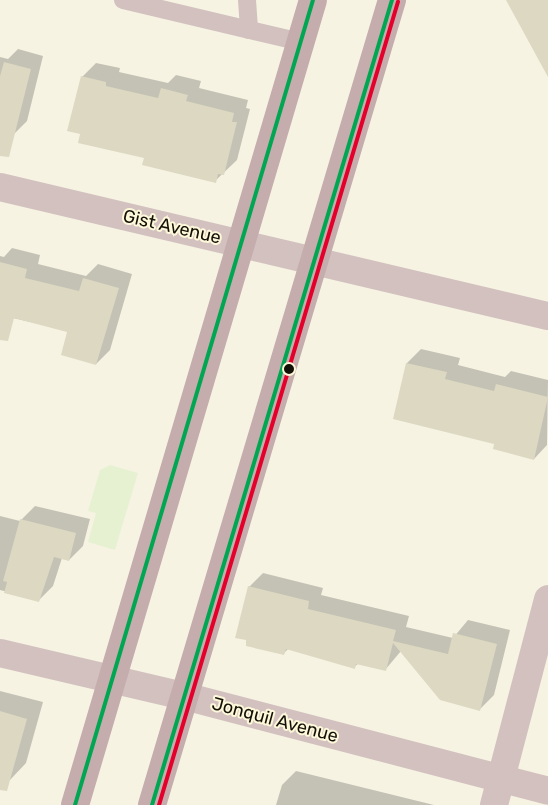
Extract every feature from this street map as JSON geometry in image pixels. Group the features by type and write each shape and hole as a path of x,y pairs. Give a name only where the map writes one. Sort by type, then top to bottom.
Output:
{"main road":[{"path":"74,805 314,0"},
{"path":"152,805 392,0"}],"street":[{"name":"Gist Avenue","path":"0,187 548,316"},
{"path":"494,805 548,599"},
{"name":"Jonquil Avenue","path":"0,652 184,696 548,791"}],"lane":[{"path":"123,0 301,42"},
{"path":"247,0 249,30"}],"green space":[{"path":"110,465 138,473 115,550 88,542 96,513 88,511 100,470"}],"building":[{"path":"506,0 548,0 548,77"},
{"path":"4,62 31,69 9,157 0,156 0,76"},
{"path":"81,76 106,82 106,86 158,98 161,88 188,95 186,101 234,113 232,122 237,122 224,175 218,174 216,183 142,165 144,158 78,143 80,134 67,131"},
{"path":"0,262 27,269 25,278 79,291 83,278 119,288 96,365 61,355 67,332 14,318 8,341 0,340"},
{"path":"406,363 447,372 445,379 494,391 496,384 548,397 534,460 493,449 494,444 393,419"},
{"path":"20,519 76,533 69,561 54,557 39,602 4,593 7,582 3,581"},
{"path":"248,586 309,601 308,609 396,630 393,641 448,654 453,633 497,644 480,711 440,700 393,643 386,671 356,664 355,669 286,649 284,655 246,646 246,640 235,638"},
{"path":"0,711 27,719 7,791 0,790"}],"transit line":[{"path":"75,805 313,0"},
{"path":"152,805 392,0"},
{"path":"159,805 398,2"}]}
